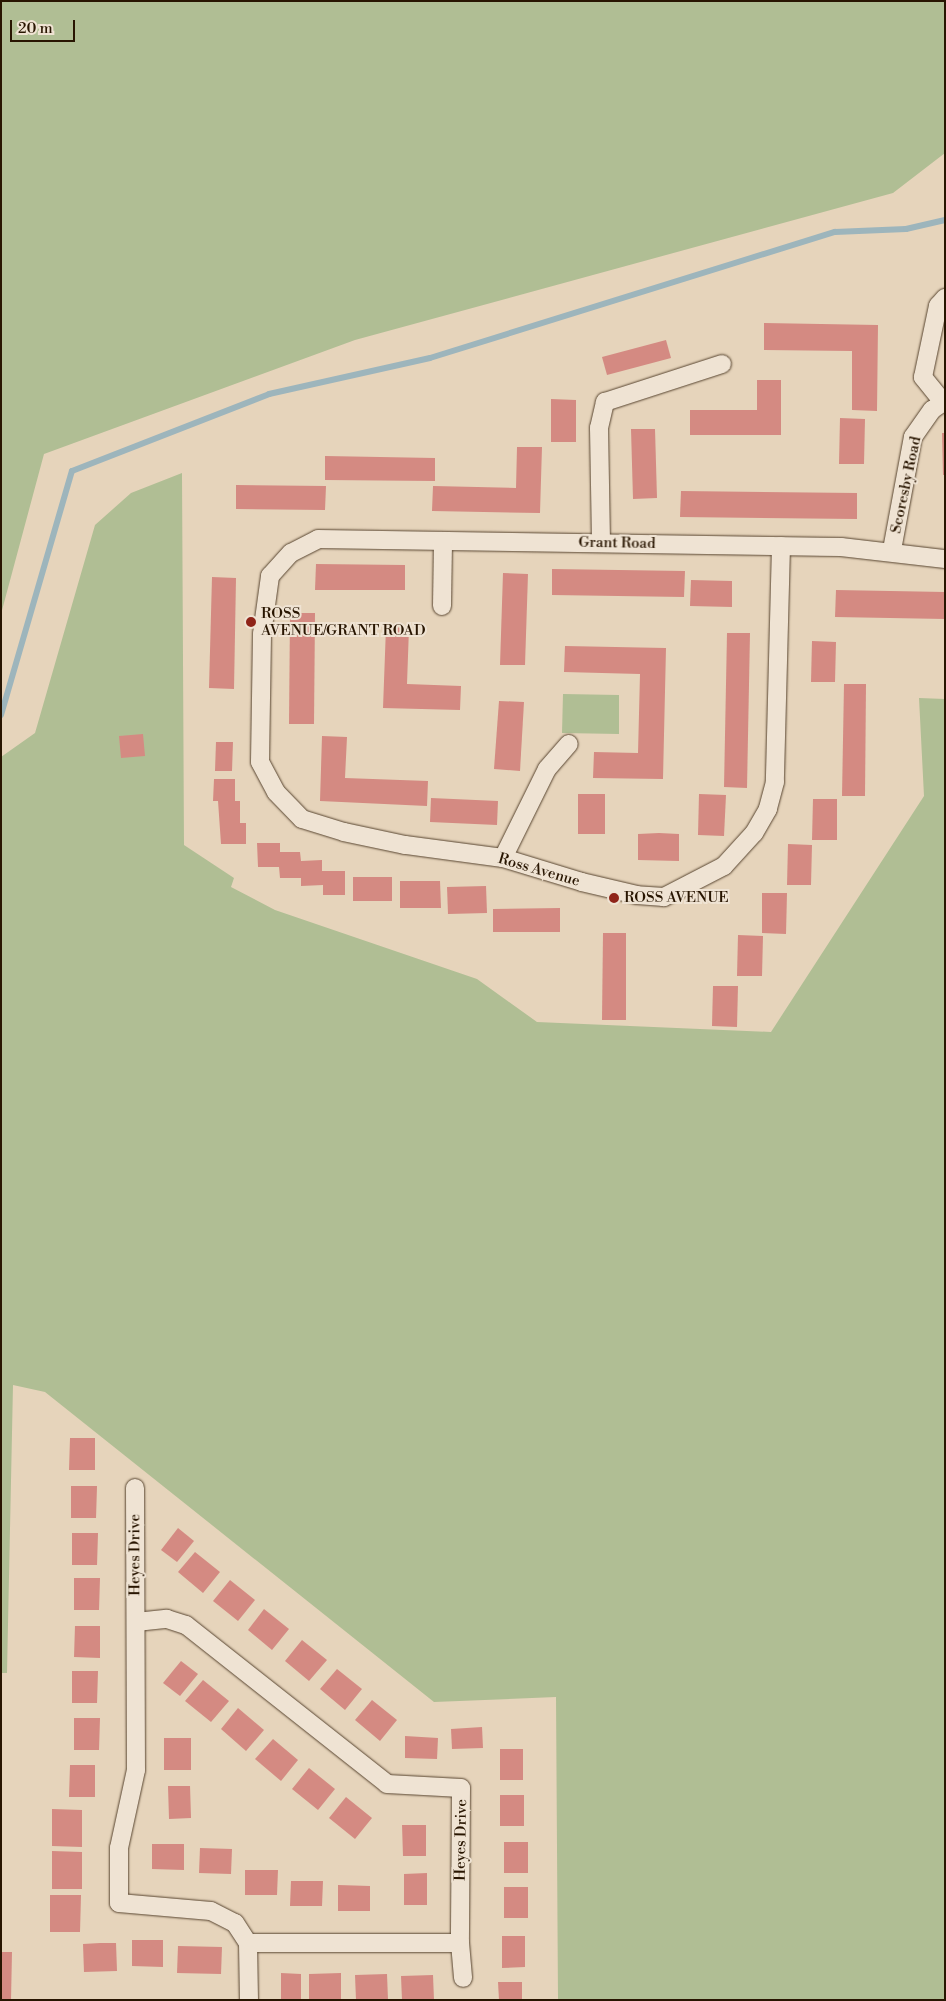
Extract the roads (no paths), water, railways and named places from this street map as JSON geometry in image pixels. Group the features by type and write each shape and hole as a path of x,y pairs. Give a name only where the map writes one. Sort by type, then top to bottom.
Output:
{"street":[{"path":"944,401 923,377 938,306 945,298"},
{"path":"601,542 599,428 606,402 722,364"},
{"name":"Scoresby Road","path":"892,550 914,437 932,410 944,401"},
{"name":"Grant Road","path":"291,553 318,539 443,540 781,546 892,550 945,559"},
{"path":"442,606 443,540"},
{"name":"Ross Avenue","path":"291,553 270,576 262,634 260,762 276,792 302,819 344,832 405,845 503,858 582,882 637,895 664,897 724,866 754,833 768,809 775,782 781,546"},
{"path":"503,858 547,769 569,744"},
{"name":"Heyes Drive","path":"135,1488 136,1770 120,1848 119,1902 211,1911 235,1923 248,1943"},
{"name":"Heyes Drive","path":"136,1622 167,1619 202,1636 387,1784 461,1788 460,1943"},
{"path":"249,2000 248,1943 460,1943 463,1978"}],"waterway":[{"path":"1,715 72,471 269,394 430,358 835,232 906,229 945,220"}],"place":[{"name":"ROSS AVENUE/GRANT ROAD","path":"251,622"},
{"name":"ROSS AVENUE","path":"614,898"}]}
